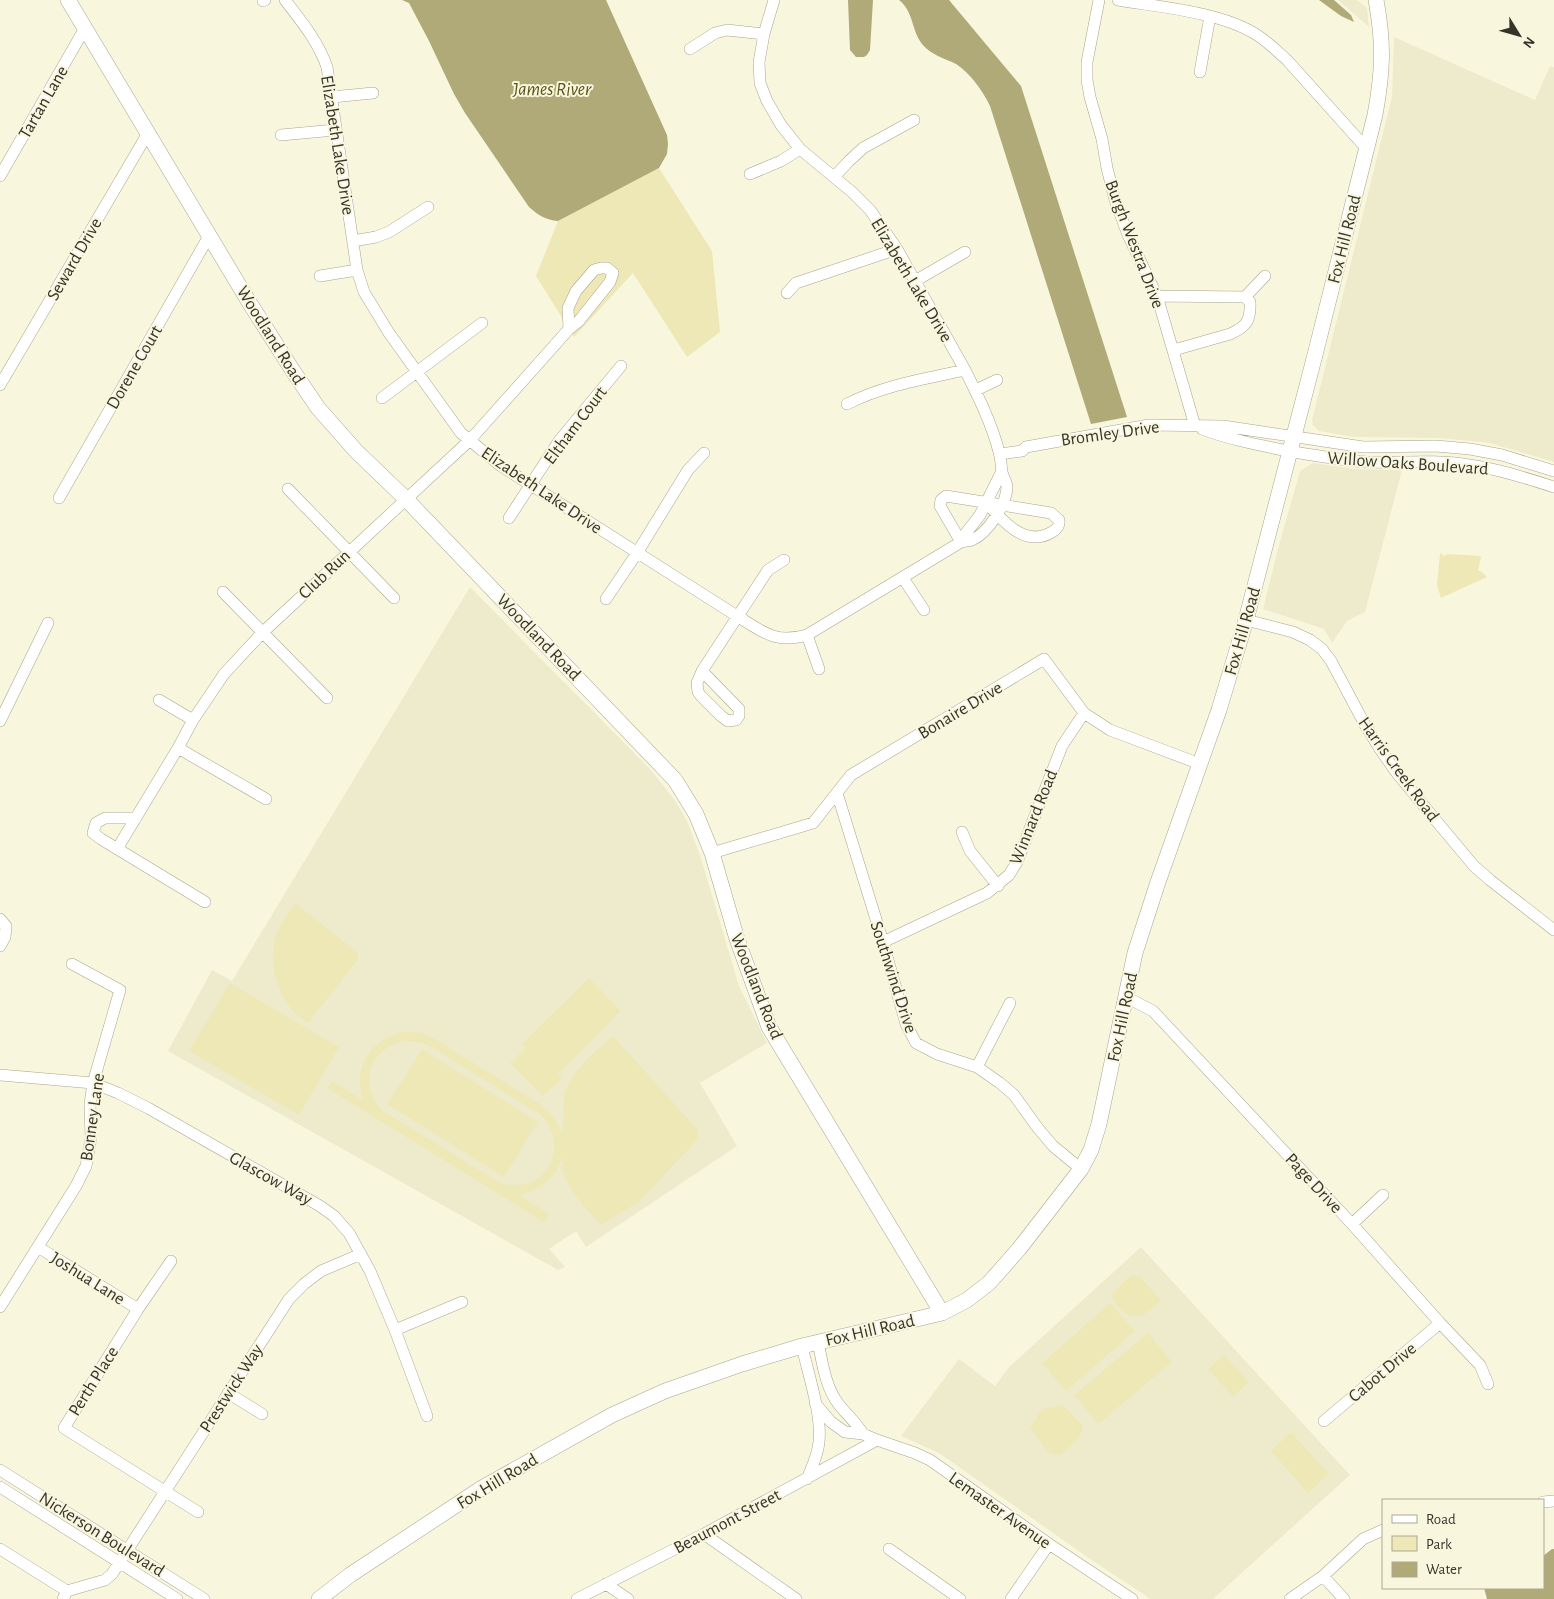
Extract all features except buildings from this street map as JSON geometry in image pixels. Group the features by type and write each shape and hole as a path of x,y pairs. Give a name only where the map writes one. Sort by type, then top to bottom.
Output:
{"main road":[{"name":"Woodland Road","path":"68,0 209,236 293,372 318,408 356,451 406,498 675,780 696,814 712,853 737,939 769,1028 942,1314"},
{"name":"Fox Hill Road","path":"319,1599 350,1575 482,1488 612,1415 665,1391 769,1355 942,1314 967,1300 989,1283 1019,1249 1081,1169 1091,1150 1099,1124 1138,944 1219,710 1246,620 1292,444 1376,107 1382,58 1380,20 1376,0"}],"street":[{"name":"Elizabeth Lake Drive","path":"284,0 313,37 322,52 327,67 357,270 364,292 389,333 460,433 501,466 737,616 766,634 775,638 788,639 807,635 961,542 972,540 984,532 999,510 1006,484 999,450 976,390 897,250 870,210 852,192 800,148 781,125 767,101 760,83 759,62 764,34 774,0"},
{"name":"Burgh Westra Drive","path":"1099,0 1087,62 1087,80 1090,97 1102,139 1115,200 1128,235 1157,296 1195,426"},
{"path":"1118,0 1210,16 1249,30 1272,46 1287,60 1366,148"},
{"path":"1200,72 1210,16"},
{"name":"Tartan Lane","path":"0,176 85,28"},
{"path":"690,49 715,33 727,30 764,34"},
{"path":"332,97 372,93"},
{"path":"834,177 863,148 914,120"},
{"path":"281,135 335,130"},
{"name":"Seward Drive","path":"0,385 148,133"},
{"path":"750,174 781,161 800,148"},
{"path":"353,241 376,237 389,232 428,207"},
{"name":"Dorene Court","path":"59,498 209,236"},
{"path":"787,293 796,283 897,250"},
{"path":"915,281 965,252"},
{"name":"Club Run","path":"117,849 193,720 224,674 262,633 470,440 569,329 578,322 610,282 613,273 607,268 594,270 576,291 568,308 569,329"},
{"path":"320,276 357,270"},
{"path":"1157,296 1245,296 1265,276"},
{"path":"1174,350 1230,334 1246,324 1249,318 1250,302 1245,296"},
{"path":"382,398 482,323"},
{"name":"Eltham Court","path":"510,518 559,442 621,366"},
{"path":"847,404 902,384 965,370"},
{"path":"976,390 997,380"},
{"name":"Bromley Drive","path":"999,450 1022,451 1026,447 1149,425 1223,426 1292,444"},
{"name":"Willow Oaks Boulevard","path":"1292,444 1363,447 1436,446 1470,449 1502,455 1554,471"},
{"name":"Willow Oaks Boulevard","path":"1292,444 1355,461 1468,464 1498,470 1554,487"},
{"path":"606,599 688,470 704,453"},
{"name":"Elizabeth Lake Drive","path":"961,542 987,503 1002,471"},
{"path":"288,489 394,598"},
{"path":"961,542 942,510 941,500 949,496 987,503 999,510"},
{"path":"702,671 768,570 784,560"},
{"path":"903,578 924,610"},
{"path":"223,592 327,698"},
{"name":"Harris Creek Road","path":"1246,620 1302,635 1322,649 1332,661 1364,723 1380,749 1396,772 1438,823 1479,871 1554,930"},
{"path":"0,719 48,623"},
{"path":"807,635 819,670"},
{"name":"Bonaire Drive","path":"712,853 813,823 851,775 1044,659 1084,713 1110,730 1200,764"},
{"path":"159,700 193,720"},
{"name":"Winnard Road","path":"883,942 976,899 998,886 1009,875 1018,862 1062,746 1084,713"},
{"path":"178,748 266,799"},
{"name":"Southwind Drive","path":"837,793 906,1024 916,1043 937,1054 977,1067 1000,1083 1014,1095 1036,1127 1053,1146 1081,1169"},
{"path":"136,818 104,818 96,823 93,833 205,902"},
{"path":"962,832 970,851 998,886"},
{"path":"0,919 6,926 5,937 0,946"},
{"name":"Bonney Lane","path":"0,1307 76,1186 86,1166 90,1138 90,1104 94,1083 120,990 72,964"},
{"name":"Page Drive","path":"1126,997 1154,1011 1352,1224 1440,1323 1480,1364 1488,1384"},
{"path":"977,1067 1010,1003"},
{"name":"Glascow Way","path":"0,1075 94,1083 118,1093 148,1108 320,1206 334,1216 349,1233 370,1271 395,1330 427,1416"},
{"path":"1352,1224 1383,1195"},
{"name":"Joshua Lane","path":"38,1247 138,1310"},
{"name":"Prestwick Way","path":"65,1595 104,1580 112,1574 288,1298 321,1271 361,1254"},
{"name":"Perth Place","path":"165,1490 64,1428 171,1261"},
{"path":"395,1330 462,1302"},
{"name":"Cabot Drive","path":"1324,1421 1440,1323"},
{"path":"818,1342 826,1376 834,1398 853,1419 862,1434"},
{"name":"Lemaster Avenue","path":"802,1346 819,1424 819,1441 816,1457 806,1479"},
{"path":"228,1393 262,1414"},
{"name":"Lemaster Avenue","path":"815,1403 824,1416 845,1432 862,1434 916,1453 930,1460 1049,1544 1132,1599"},
{"name":"Beaumont Street","path":"577,1599 704,1534 877,1440"},
{"name":"Nickerson Boulevard","path":"0,1470 204,1599"},
{"name":"Nickerson Boulevard","path":"0,1487 177,1599"},
{"path":"165,1490 198,1512"},
{"path":"1290,1599 1323,1576 1363,1539 1382,1530"},
{"path":"704,1534 796,1599"},
{"path":"1011,1599 1049,1544"},
{"path":"0,1549 65,1595"},
{"path":"889,1549 960,1599"},
{"path":"1323,1576 1344,1599"},
{"path":"606,1584 628,1599"}],"shaded area":[{"path":"1338,0 1357,0 1367,8 1369,27"},
{"path":"1394,37 1535,100 1550,66 1554,67 1554,462 1490,443 1441,438 1354,437 1319,431 1313,425 1312,420 1392,97"},
{"path":"1313,463 1356,469 1402,470 1365,612 1347,621 1332,643 1324,629 1263,609 1300,471"},
{"path":"470,587 651,770 674,799 687,821 700,855 739,986 767,1043 700,1083 737,1146 586,1247 576,1231 549,1249 565,1267 558,1270 168,1051 212,970 232,981"},
{"path":"1141,1247 1350,1475 1213,1599 1151,1599 1093,1561 939,1453 901,1436 959,1359 995,1386 1009,1367"}],"green space":[{"path":"659,168 712,251 720,332 687,357 633,273 574,337 536,276 558,221"},
{"path":"1440,553 1445,556 1447,554 1481,556 1478,571 1481,571 1487,577 1441,598 1437,585"},
{"path":"295,903 357,952 358,960 308,1023 295,1013 287,1003 278,984 273,964 274,943 277,933"},
{"path":"589,978 621,1011 558,1074 562,1078 543,1096 510,1063 525,1048 522,1044"},
{"path":"230,983 339,1047 299,1115 189,1051"},
{"path":"407,1031 432,1037 540,1104 554,1117 562,1134 564,1099 570,1081 583,1064 613,1036 698,1130 697,1140 640,1201 601,1225 568,1184 561,1167 563,1166 563,1157 551,1178 534,1190 519,1195 549,1214 544,1222 327,1088 332,1081 363,1100 360,1075 363,1064 375,1046 395,1034","holes":["405,1041 430,1046 542,1116 550,1129 554,1142 553,1155 549,1166 541,1176 530,1182 517,1185 502,1184 381,1110 374,1100 370,1089 369,1078 371,1068 376,1059 383,1051 393,1045"]},
{"path":"422,1049 538,1122 504,1177 387,1104"},
{"path":"1132,1275 1140,1276 1161,1301 1142,1316 1129,1316 1116,1305 1111,1294"},
{"path":"1110,1303 1135,1331 1066,1391 1042,1363"},
{"path":"1148,1333 1172,1362 1098,1424 1074,1395"},
{"path":"1224,1355 1249,1382 1233,1397 1208,1369"},
{"path":"1063,1405 1083,1426 1079,1438 1060,1455 1049,1453 1030,1428 1042,1409"},
{"path":"1291,1432 1329,1474 1308,1493 1271,1451"}],"water":[{"name":"James River","path":"402,0 606,0 667,135 667,154 659,168 558,221 539,215 529,207 465,113 409,3"},
{"path":"848,0 873,0 870,50 864,57 856,57 850,50"},
{"path":"899,0 949,0 1021,86 1127,417 1091,424 990,106 980,88 966,72 956,64 934,54 922,44 918,39 907,10"},
{"path":"1319,0 1334,0 1351,15 1354,22 1341,16"},
{"path":"1554,1549 1554,1599 1487,1599 1484,1589 1544,1589 1544,1555"}]}
